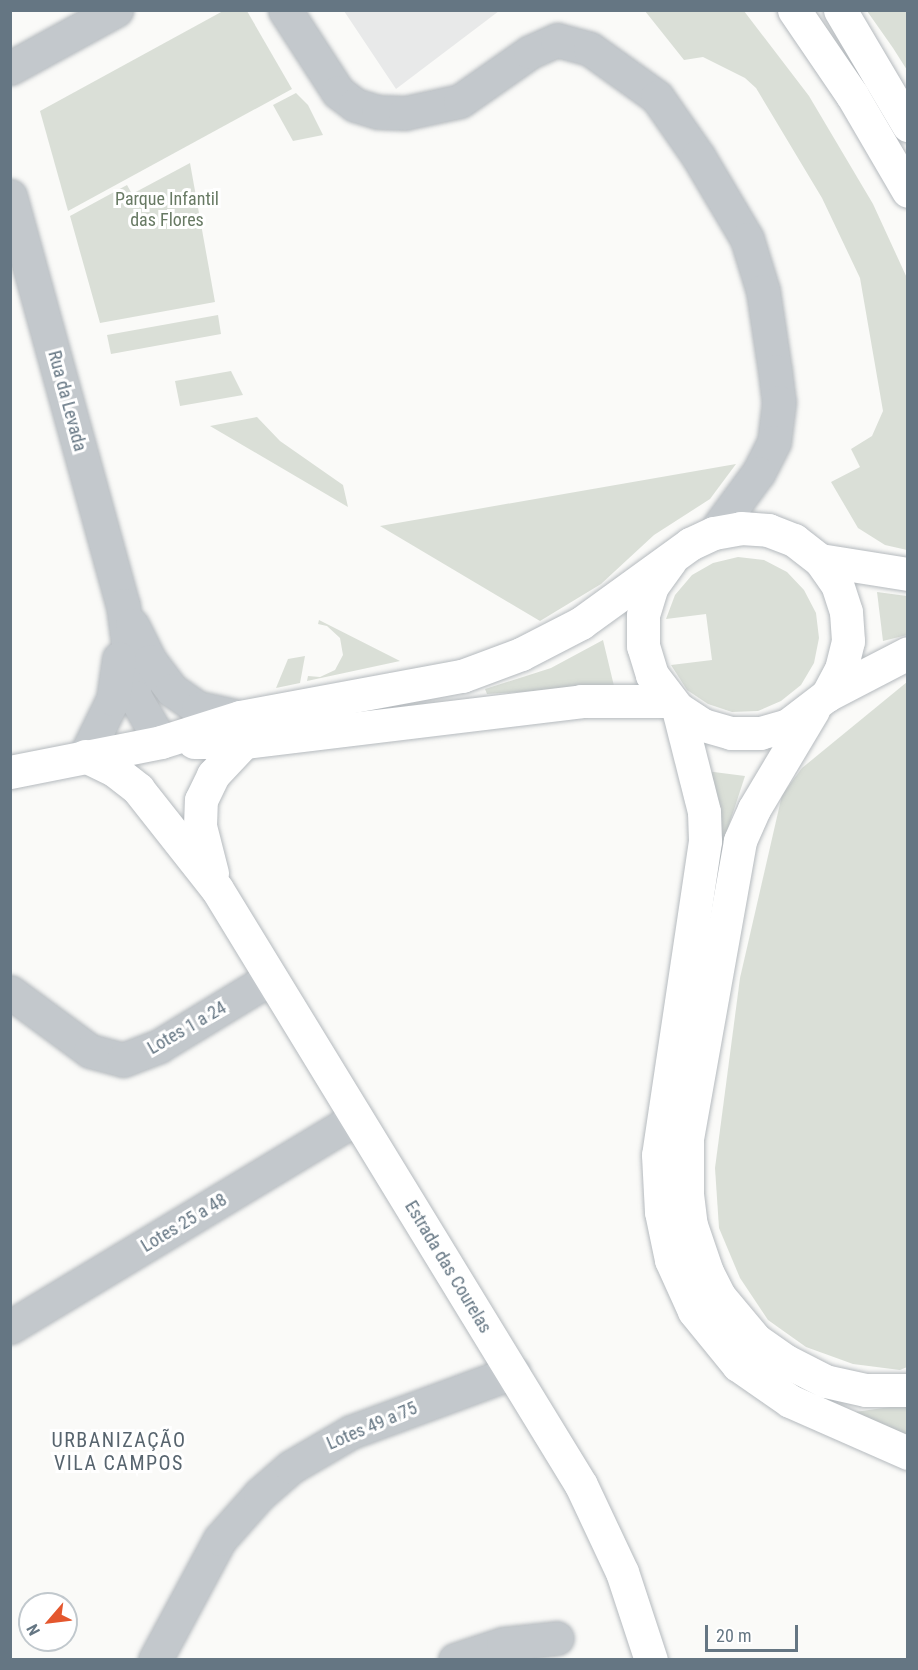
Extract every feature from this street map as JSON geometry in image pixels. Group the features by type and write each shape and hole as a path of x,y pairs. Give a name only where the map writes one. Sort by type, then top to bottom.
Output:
{"main road":[{"path":"794,10 852,95 908,191"},
{"path":"815,10 908,156"},
{"path":"840,10 908,125"},
{"path":"217,889 202,834 200,806 209,781 242,729 428,684 484,668 581,623 670,561 690,544 714,533 741,528 768,530 794,540 820,560 837,584 846,612 847,631 841,669 754,809 740,841 687,1138 687,1194 691,1225 707,1272 720,1297 756,1340 786,1361 825,1381 866,1390 908,1390"},
{"path":"820,560 908,574"},
{"path":"670,561 652,586 643,615 643,646 652,675 674,705 703,725 731,733 760,733 788,725 820,702 908,653"},
{"path":"10,772 85,756 242,729 575,702 674,705"},
{"path":"674,705 704,812 705,833 658,1155 662,1212 671,1260 698,1318 738,1365 790,1401 908,1453"},
{"path":"161,742 153,788 165,822"},
{"path":"85,756 130,782 165,822 217,889"},
{"name":"Estrada das Courelas","path":"217,889 581,1485 611,1547 651,1659"}],"street":[{"path":"10,68 116,10"},
{"path":"285,10 338,92 355,105 378,112 405,113 460,101 530,52 557,40 590,49 657,97 698,156 747,239 763,291 775,371 779,402 774,442 758,473 714,533"},
{"name":"Rua da Levada","path":"10,196 123,605"},
{"path":"123,605 150,661 172,690 198,708 242,729"},
{"path":"123,605 135,697 161,742"},
{"path":"85,756 115,695 123,605"},
{"name":"Lotes 1 a 24","path":"10,992 90,1051 123,1060 159,1046 271,978"},
{"name":"Lotes 25 a 48","path":"10,1327 357,1118"},
{"name":"Lotes 49 a 75","path":"155,1659 219,1539 260,1494 291,1467 351,1432 513,1372"},
{"path":"455,1659 503,1644 557,1638"}],"shaded area":[{"path":"344,11 499,11 396,89"}],"green space":[{"path":"223,11 247,11 292,89 68,211 40,111"},
{"path":"645,11 744,11 809,96 873,204 907,278 907,550 885,545 858,528 831,482 860,467 851,449 872,436 883,411 860,278 822,198 756,88 745,78 703,57 684,60"},
{"path":"867,11 907,11 907,70 893,48"},
{"path":"296,93 308,105 323,135 293,141 273,105"},
{"name":"Parque Infantil das Flores","path":"190,163 215,302 100,323 70,216 127,185 132,194"},
{"path":"218,315 221,334 111,354 107,335"},
{"path":"231,371 243,395 180,406 175,381"},
{"path":"257,417 280,441 343,485 348,507 210,426"},
{"path":"736,464 710,499 654,535 601,584 540,621 380,526"},
{"path":"738,557 764,560 787,572 804,590 816,613 819,638 814,663 801,685 781,701 758,711 732,712 708,704 687,690 671,665 712,660 706,614 666,619 675,595 692,575 713,563"},
{"path":"877,592 907,596 907,635 883,641"},
{"path":"319,620 400,661 307,681 308,676 320,677 335,670 343,655 340,638 327,626 318,624"},
{"path":"603,640 614,686 487,694 485,689 551,668"},
{"path":"305,656 300,683 276,688 288,659"},
{"path":"907,682 907,1367 900,1370 853,1364 806,1347 768,1320 740,1278 719,1228 715,1168 740,978 782,795 802,768"},
{"path":"706,771 745,776 724,840 716,838"},
{"path":"907,1406 907,1439 855,1412 890,1407"}],"district":[{"name":"URBANIZAÇÃO VILA CAMPOS","path":"119,1452"}]}
